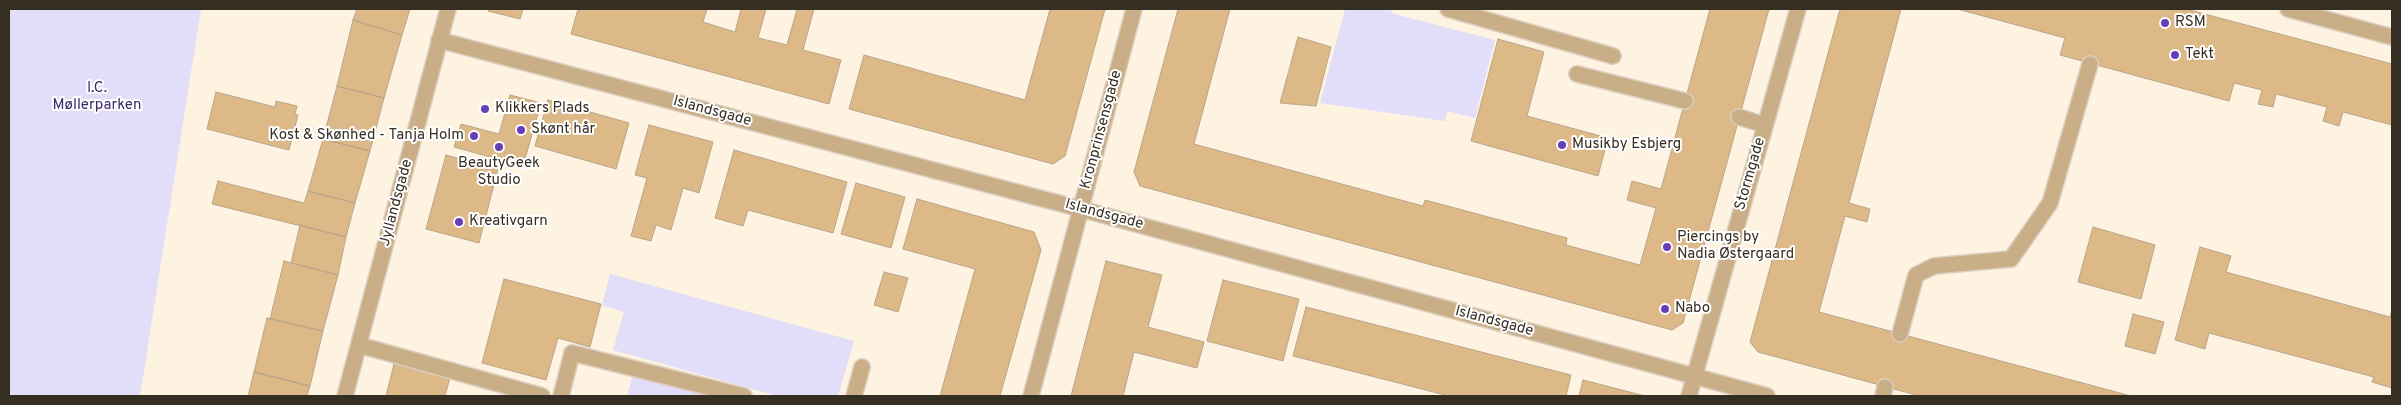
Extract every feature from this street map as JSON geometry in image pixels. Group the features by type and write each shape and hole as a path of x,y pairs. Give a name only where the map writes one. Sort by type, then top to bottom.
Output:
{"street":[{"name":"Jyllandsgade","path":"345,396 448,9"},
{"name":"Kronprinsensgade","path":"1030,396 1134,9"},
{"path":"1448,9 1613,56"},
{"name":"Stormgade","path":"1689,396 1798,9"},
{"path":"2288,9 2392,37"},
{"name":"Islandsgade","path":"439,40 1081,209 1766,396"},
{"path":"1900,334 1916,275 1934,266 2011,258 2039,219 2050,203 2090,64"},
{"path":"1576,74 1685,101"},
{"path":"1739,117 1765,125"},
{"path":"359,345 542,396"},
{"path":"561,396 572,353 744,396"},
{"path":"854,396 862,367"}],"green space":[{"name":"I.C. Møllerparken","path":"9,9 201,9 140,396 9,396"},
{"path":"1345,9 1389,9 1394,14 1495,40 1475,118 1447,111 1445,121 1320,103"},
{"path":"610,274 854,341 838,396 778,396 613,350 624,312 602,305"},
{"path":"634,370 731,396 627,396"}],"building":[{"path":"357,9 410,9 402,35 353,20"},
{"path":"489,9 523,9 520,19 488,11"},
{"path":"578,9 707,9 703,22 735,32 741,9 766,9 758,38 787,45 797,9 814,9 803,50 841,60 829,104 571,34"},
{"path":"1050,9 1105,9 1065,156 1053,164 849,109 864,55 1025,100"},
{"path":"1178,9 1230,9 1194,144 1423,206 1425,200 1567,238 1566,245 1640,265 1656,208 1627,200 1632,181 1661,189 1710,9 1769,9 1683,323 1672,330 1140,186 1134,172"},
{"path":"1840,9 1901,9 1849,203 1870,209 1867,222 1845,216 1819,312 2131,396 1920,396 1758,352 1750,342"},
{"path":"1957,9 2186,9 2392,64 2392,125 2343,112 2339,126 2323,121 2327,107 2276,94 2273,107 2258,104 2262,90 2234,83 2229,101 2060,55 2065,38"},
{"path":"353,20 402,35 384,98 337,86"},
{"path":"1298,37 1331,47 1316,106 1280,103"},
{"path":"1498,39 1544,52 1527,116 1608,138 1598,176 1471,141"},
{"path":"337,86 384,98 370,151 323,139"},
{"path":"216,92 275,107 276,101 297,106 295,114 298,115 289,150 207,129"},
{"path":"510,95 541,103 523,166 454,147 461,124 499,134"},
{"path":"548,100 629,123 616,169 535,146"},
{"path":"649,125 713,142 699,193 683,188 671,230 656,225 651,241 631,236 647,178 635,175"},
{"path":"323,139 370,151 355,203 308,191"},
{"path":"734,150 847,182 833,233 748,210 743,226 715,218"},
{"path":"446,155 498,169 479,243 426,229"},
{"path":"218,181 304,203 308,191 355,203 346,237 212,204"},
{"path":"856,183 905,197 891,248 841,234"},
{"path":"917,199 1034,232 1041,250 1000,396 940,396 975,269 903,249"},
{"path":"300,225 346,237 338,275 291,263"},
{"path":"2093,227 2155,245 2141,299 2078,282"},
{"path":"2200,247 2231,256 2226,272 2390,317 2392,309 2392,388 2372,382 2374,377 2209,333 2205,349 2175,340"},
{"path":"284,261 338,275 323,331 270,319"},
{"path":"1106,261 1162,275 1148,327 1204,342 1197,368 1134,352 1123,396 1071,396"},
{"path":"884,272 908,278 898,312 874,305"},
{"path":"504,279 601,304 590,347 558,338 546,380 482,363"},
{"path":"1223,280 1299,299 1283,361 1207,341"},
{"path":"1306,307 1571,375 1566,396 1449,396 1293,356"},
{"path":"2133,314 2164,322 2155,354 2125,346"},
{"path":"267,318 323,331 310,386 254,372"},
{"path":"394,364 450,378 445,396 386,396"},
{"path":"254,372 310,386 307,396 248,396"},
{"path":"1583,380 1645,396 1579,396"}],"place":[{"name":"RSM","path":"2165,23"},
{"name":"Tekt","path":"2175,55"},
{"name":"Klikkers Plads","path":"485,109"},
{"name":"Skønt hår","path":"521,130"},
{"name":"Kost & Skønhed - Tanja Holm","path":"474,136"},
{"name":"Musikby Esbjerg","path":"1562,145"},
{"name":"BeautyGeek Studio","path":"499,147"},
{"name":"Kreativgarn","path":"459,222"},
{"name":"Piercings by Nadia Østergaard","path":"1667,247"},
{"name":"Nabo","path":"1665,309"}]}
